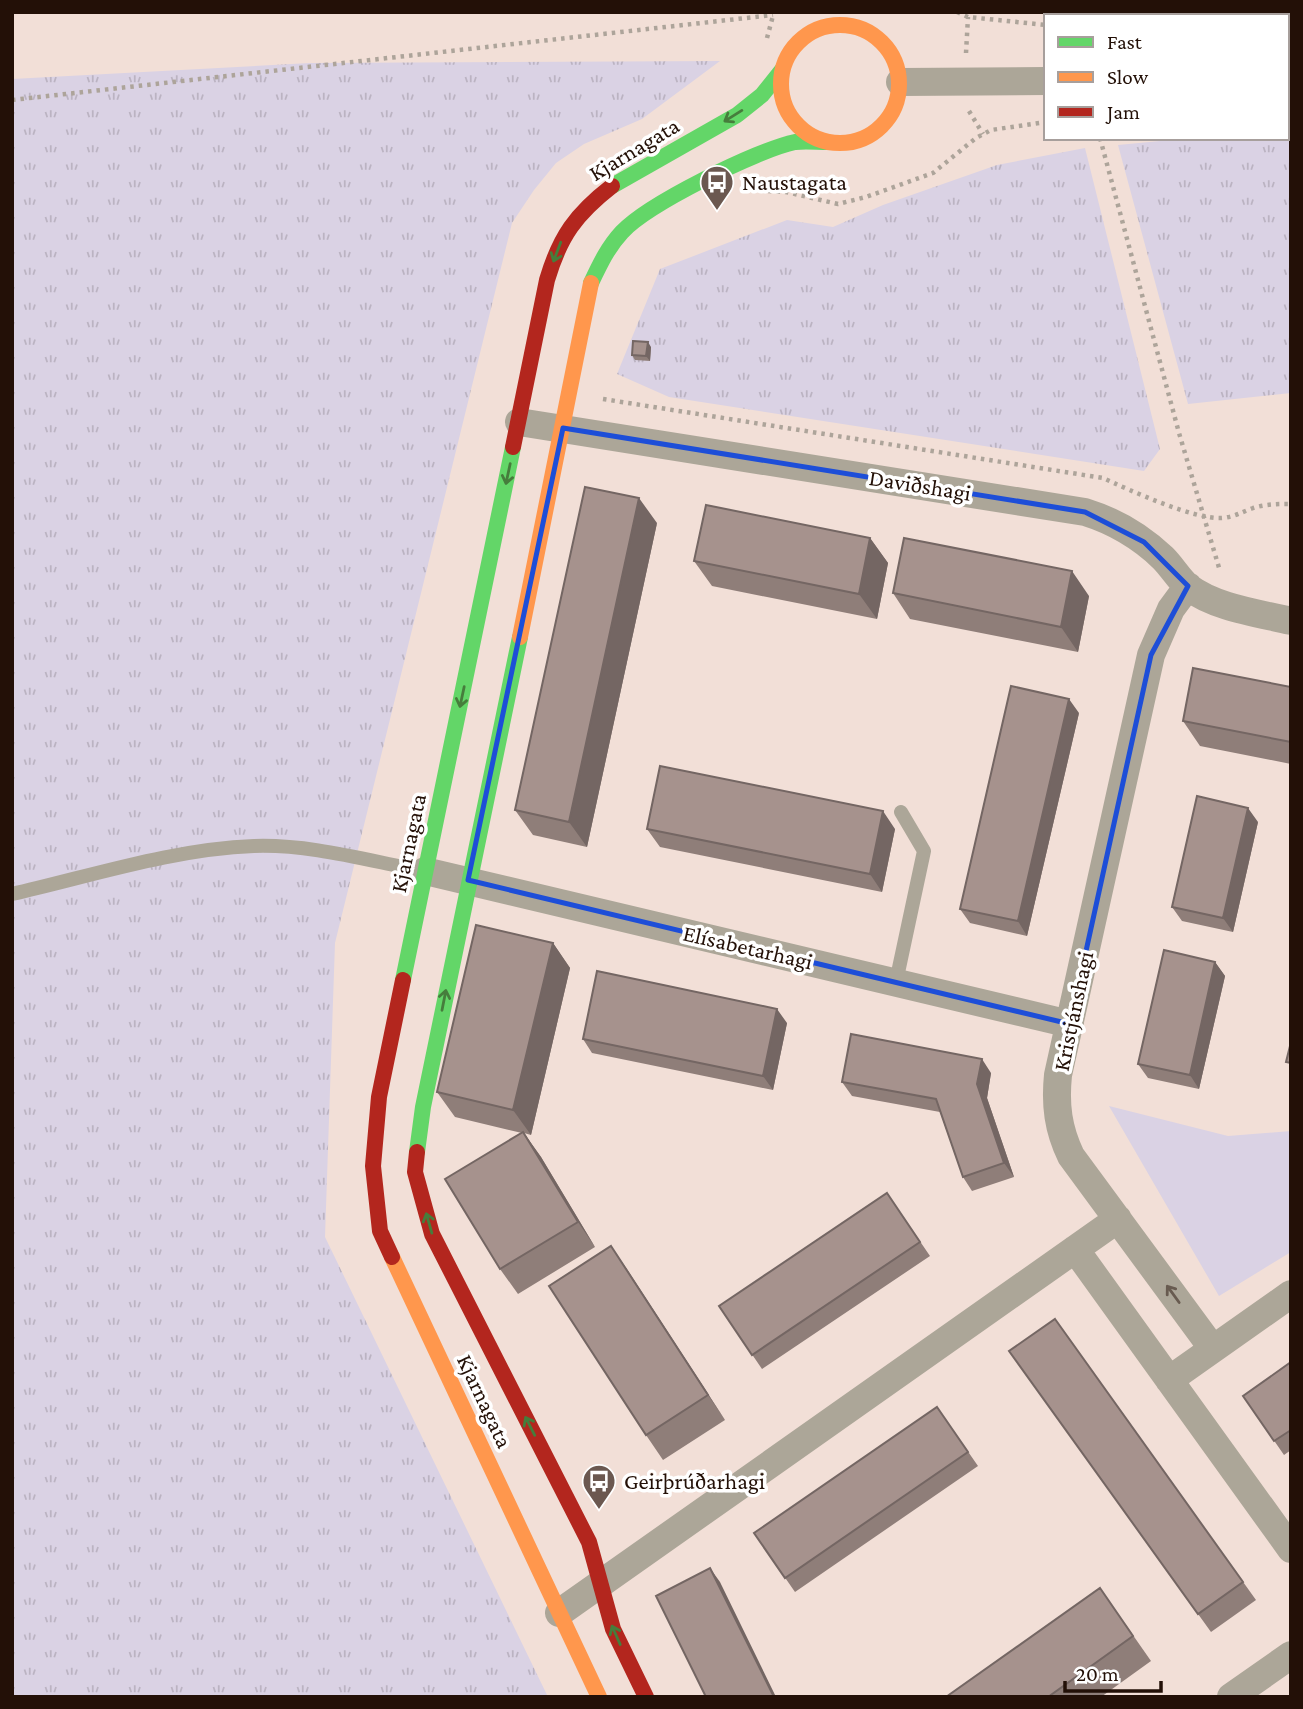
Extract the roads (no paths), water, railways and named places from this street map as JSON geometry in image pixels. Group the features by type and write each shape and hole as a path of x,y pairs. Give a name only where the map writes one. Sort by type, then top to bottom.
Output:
{"street":[{"path":"829,19 866,30 881,40 892,54 899,71 900,82 895,108 884,125 867,138 847,144 827,142 809,135 795,123 785,107 781,89 782,71 789,54 800,40 829,19"},
{"name":"Kjarnagata","path":"599,1697 380,1231 373,1166 379,1097 547,280 557,249 566,231 600,194 645,164 734,116 773,85 782,71"},
{"path":"900,82 1044,80"},
{"name":"Kjarnagata","path":"646,1697 613,1629 589,1542 432,1234 415,1172 423,1107 563,428 589,288 606,253 624,230 645,214 685,190 766,151 796,142 827,142"},
{"name":"Daviðshagi","path":"519,422 1085,512 1105,518 1144,542 1163,558 1188,586 1230,606 1291,621"},
{"name":"Kristjánshagi","path":"1188,586 1171,609 1152,654 1055,1098 1058,1120 1071,1156 1213,1349"},
{"name":"Elísabetarhagi","path":"425,871 1070,1024"},
{"path":"559,1613 1118,1219"},
{"path":"1075,1249 1291,1549"},
{"path":"1169,1380 1291,1294"},
{"path":"1231,1697 1291,1655"}],"lane":[{"path":"896,982 924,851 901,813"},
{"path":"12,894 190,852 255,846 302,848 425,871"}],"place":[{"name":"Naustagata","path":"717,212"},
{"name":"Geirþrúðarhagi","path":"599,1511"}]}
